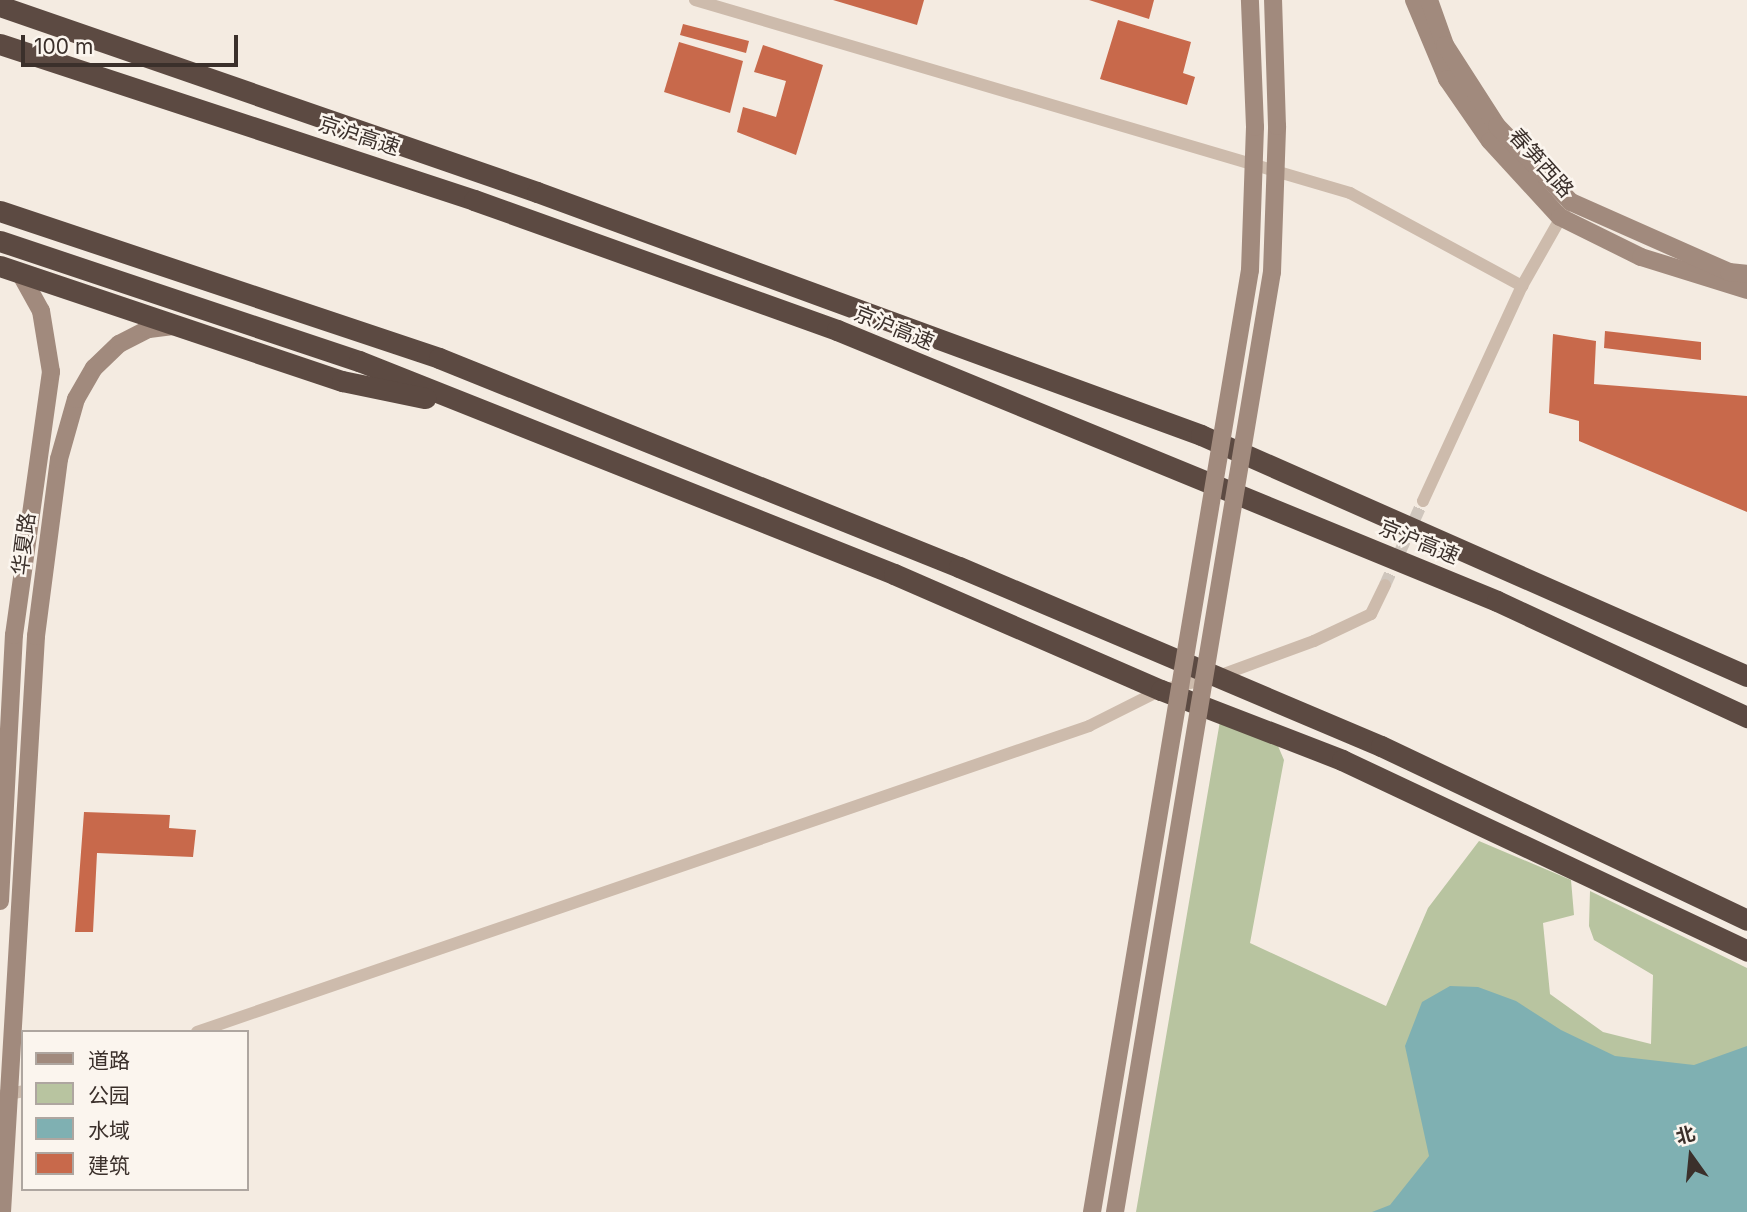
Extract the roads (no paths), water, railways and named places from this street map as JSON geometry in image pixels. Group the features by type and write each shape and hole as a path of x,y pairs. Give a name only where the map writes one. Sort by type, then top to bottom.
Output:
{"highway":[{"name":"京沪高速","path":"0,6 537,192 1201,435 1747,676"},
{"name":"京沪高速","path":"0,44 474,200 836,331 1497,601 1747,717"},
{"path":"0,211 439,358 959,567 1381,746 1747,920"},
{"path":"0,241 359,361 894,574 1161,690 1342,760 1747,951"},
{"path":"10,269 342,381 481,410"}],"main road":[{"path":"1093,1212 1250,270 1255,127 1250,0"},
{"path":"1115,1212 1272,272 1277,127 1273,0"},
{"name":"春笋西路","path":"1414,0 1447,79 1490,141 1560,217 1641,257 1747,290"},
{"name":"春笋西路","path":"1429,0 1445,45 1497,126 1572,202 1729,272 1747,274"},
{"name":"华夏路","path":"0,901 14,635 51,372 41,311 10,269"},
{"name":"华夏路","path":"2,1212 36,636 59,459 76,399 94,368 119,344 149,329 182,325"}],"street":[{"path":"695,0 1350,193 1522,286"},
{"path":"1423,500 1522,286 1560,217 1572,202"},
{"path":"203,1030 1089,726 1161,690 1216,677 1371,614 1385,584"}],"water":[{"path":"1450,986 1478,987 1516,1001 1561,1030 1615,1056 1694,1065 1747,1046 1747,1212 1372,1212 1390,1205 1429,1156 1405,1046 1422,1002"}],"tunnel":[{"path":"1385,585 1423,501"}]}
